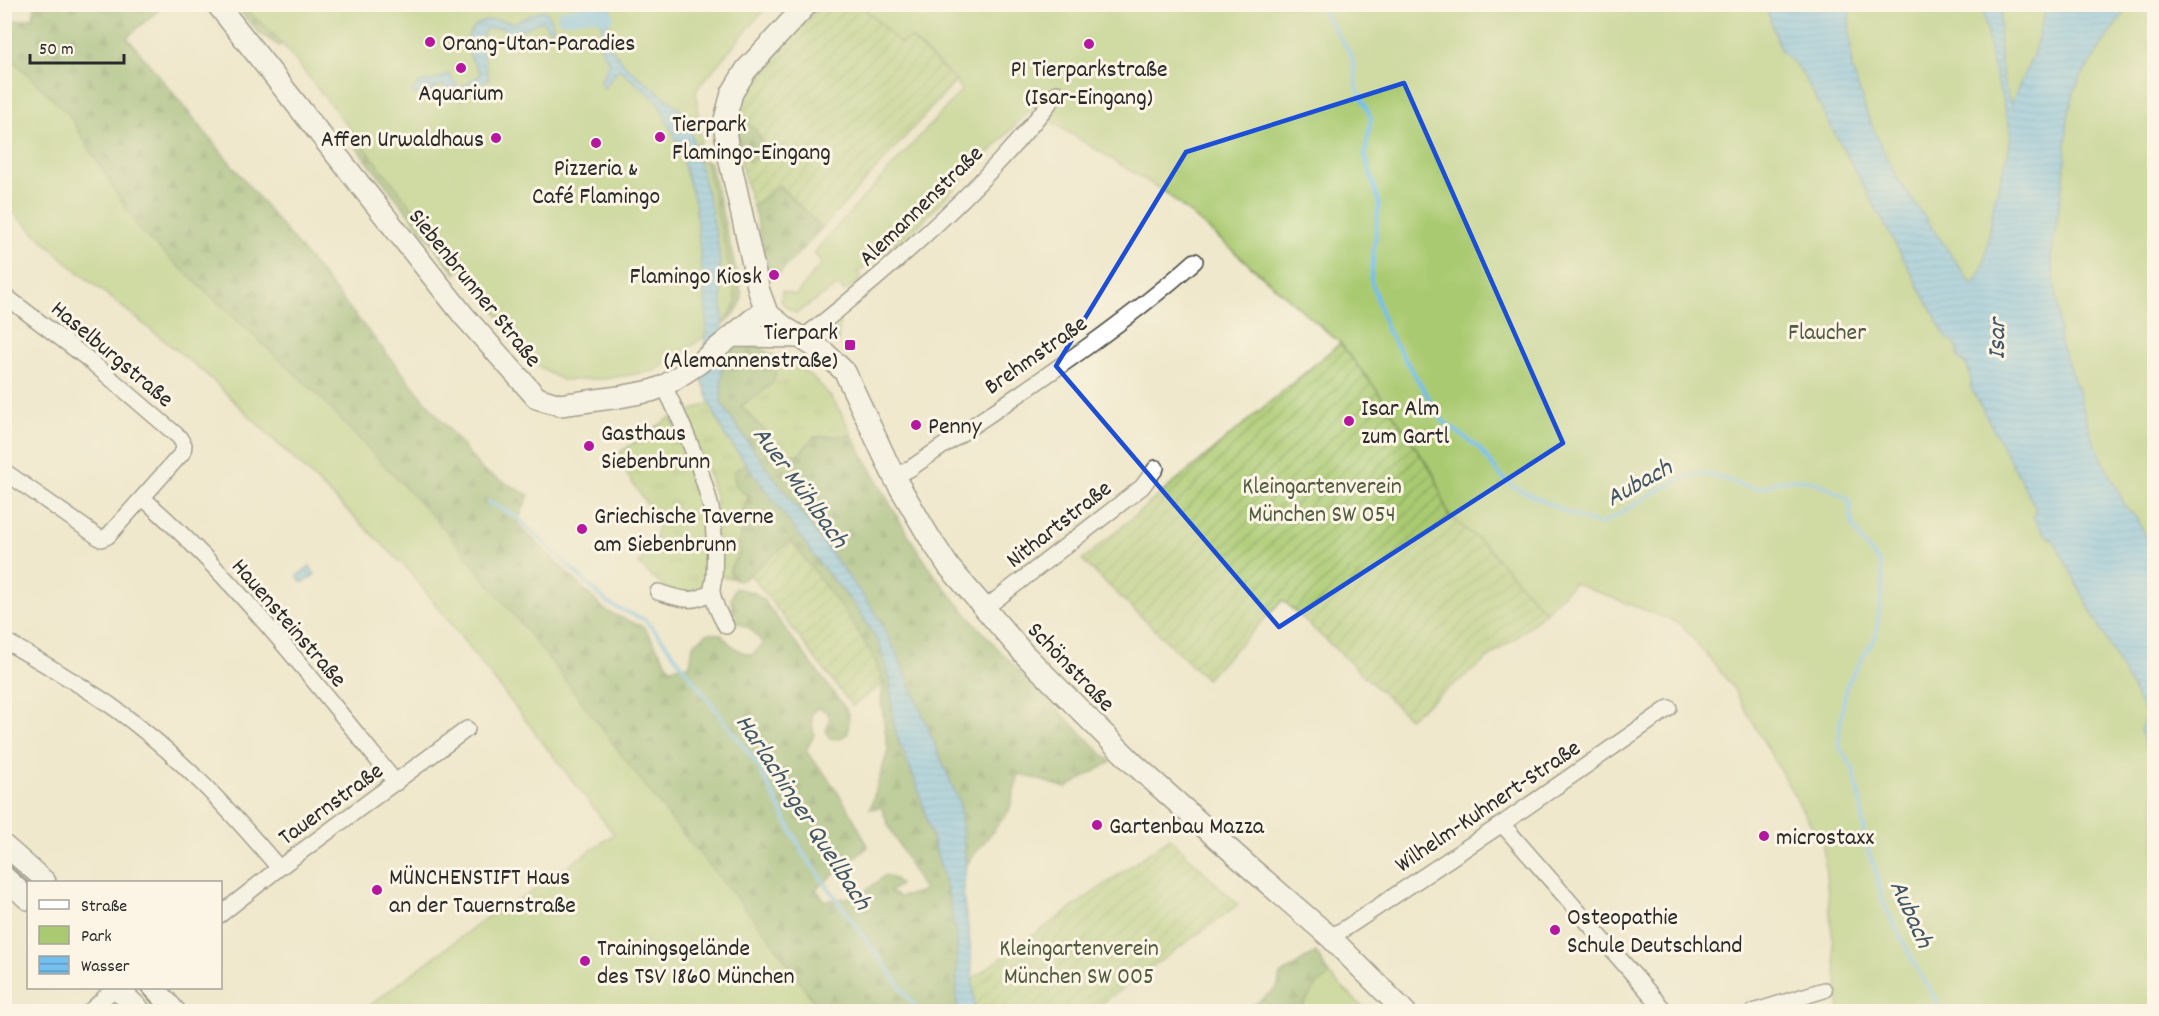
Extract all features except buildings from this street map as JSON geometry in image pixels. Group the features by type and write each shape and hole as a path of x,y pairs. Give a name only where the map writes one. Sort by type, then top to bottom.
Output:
{"street":[{"name":"Siebenbrunner Straße","path":"216,4 464,316 537,398 560,405 651,391 664,386 698,364 765,309"},
{"path":"765,309 729,157 724,123 732,93 747,70 807,4"},
{"name":"Alemannenstraße","path":"802,338 922,240 977,186 1035,122 1057,93"},
{"name":"Brehmstraße","path":"894,477 911,468 1099,337 1159,293 1195,261"},
{"name":"Haselburgstraße","path":"4,295 88,359 179,437 184,445 183,452 143,498"},
{"name":"Schönstraße","path":"765,309 770,317 825,353 845,372 894,477 950,567 1032,662 1111,742 1330,937 1405,1011"},
{"path":"729,340 793,336 802,338"},
{"path":"664,386 701,471 711,510 713,531 712,590 726,626"},
{"name":"Nithartstraße","path":"984,609 1142,487 1156,468"},
{"path":"4,471 101,539 108,536 143,498"},
{"name":"Hauensteinstraße","path":"143,498 281,640 396,783"},
{"path":"658,592 678,599 694,600 705,597 712,590"},
{"path":"4,640 115,709 158,742 232,812 279,868"},
{"name":"Wilhelm-Kuhnert-Straße","path":"1330,937 1502,824 1668,708"},
{"name":"Tauernstraße","path":"222,913 279,868 467,729"},
{"path":"1502,824 1666,1011"},
{"path":"4,846 44,881"},
{"path":"4,877 27,898"},
{"path":"89,1011 114,989"},
{"path":"118,989 141,1011"},
{"path":"156,989 174,1011"},
{"path":"1753,1011 1824,990"}],"highlighted area":[{"path":"1404,83 1563,443 1279,627 1056,366 1186,152"}],"green space":[{"path":"35,5 165,5 127,37 483,471 529,495 517,523 606,611 644,627 670,668 690,665 693,645 708,633 721,634 734,648 752,655 763,644 751,629 734,621 731,599 735,588 753,592 763,599 849,713 848,733 840,739 830,738 826,731 830,718 826,711 817,708 811,715 814,735 806,751 840,796 868,847 816,889 825,901 844,898 864,892 885,875 895,879 900,885 889,892 900,897 924,891 888,825 881,807 870,809 888,750 881,702 883,684 874,658 849,618 791,541 744,579 739,581 731,578 730,569 740,552 737,544 744,531 742,513 750,496 737,487 734,472 747,462 821,565 858,609 879,643 890,680 893,720 898,739 917,785 948,893 957,940 957,1011 820,1011 769,937 614,834 409,570 205,373 70,265 5,205 4,20 8,22 33,18"},
{"path":"234,5 250,5 288,38 279,46 260,34"},
{"path":"241,5 768,5 696,90 701,142 694,146 697,159 705,161 736,303 725,322 655,371 604,379 562,380 540,368 276,36"},
{"path":"821,5 861,5 900,43 911,38 956,81 822,228 779,185 753,206 740,158 737,137 748,162 761,155 765,147 757,132 740,113 737,135 737,121 739,111 753,85"},
{"name":"Flaucher","path":"861,5 2154,5 2154,1011 1840,1011 1823,846 1732,686 1681,624 1574,583 1545,612 1485,545 1448,515 1435,476 1376,390 1340,343 1165,192 1050,121 1033,107 918,226 858,272 862,279 844,292 839,285 796,313 787,308 781,301 782,291 796,295 821,264 815,254 817,249 961,91 956,81 911,38 900,43"},
{"path":"5,47 14,61 69,115 139,230 313,390 450,535 556,668 668,816 769,937 820,1011 362,1011 497,910 522,898 614,834 409,570 205,373 70,265 5,205"},
{"path":"740,112 757,132 765,147 761,155 748,162 737,136"},
{"path":"350,129 462,264 456,274 344,132"},
{"path":"699,159 710,162 742,295 738,308 723,325 705,185"},
{"path":"778,185 822,228 779,274 774,268 769,272 753,206"},
{"path":"835,321 840,324 838,343 826,332"},
{"name":"Kleingartenverein München SW 054","path":"1340,343 1379,393 1435,476 1448,515 1485,545 1545,612 1526,630 1409,718 1283,600 1206,679 1082,560"},
{"path":"757,346 780,359 773,382 741,406 768,435 777,460 789,454 799,454 814,437 852,435 905,529 941,583 1002,653 1111,762 1066,788 1019,774 1009,811 966,865 959,802 896,652 721,403 722,359 736,348"},
{"path":"780,359 805,372 824,389 839,410 852,435 814,437 799,455 777,461 768,435 741,406 773,382"},
{"path":"710,403 724,434 747,462 734,472 750,495 744,531 740,536 740,552 730,569 731,578 719,576 716,500 707,468 683,414"},
{"path":"671,417 696,474 707,525 706,582 702,590 681,593 660,584 639,564 656,537 658,521 615,456"},
{"path":"791,541 849,618 874,658 883,684 852,706 750,574"},
{"name":"Kleingartenverein München SW 005","path":"1170,838 1238,905 1091,1011 975,1011 972,979"},
{"path":"1316,952 1330,976 1317,985 1302,1006 1302,1011 1244,1012 1277,988 1280,975"},
{"path":"1329,976 1366,1010 1363,1012 1302,1011 1302,1006 1317,985"}],"water":[{"path":"604,5 612,5 605,41 628,68 680,109 690,128 711,207 719,250 723,317 721,403 875,612 896,652 959,802 966,865 963,898 969,932 975,1011 957,1011 957,940 948,893 917,785 898,739 893,720 890,680 879,643 858,609 821,565 724,434 710,403 701,377 707,319 695,202 676,140 657,101 619,69 604,88 600,83 609,62 595,38 602,29 600,15"},
{"name":"Isar","path":"1763,5 1850,5 1852,69 1868,117 1895,175 1971,283 1974,283 1981,273 1985,259 1994,202 2009,150 2011,132 1992,61 1982,5 2003,5 2000,55 2004,82 2011,104 2033,55 2047,5 2129,5 2075,89 2068,117 2064,177 2051,258 2058,302 2060,343 2091,434 2126,507 2139,521 2154,557 2154,769 2140,730 2146,716 2055,542 2045,534 2033,517 2036,509 1970,386 1972,384 1967,366 1958,357 1958,350 1953,341 1948,340 1799,68 1781,51"},
{"path":"542,10 547,12 554,27 549,31 544,22 539,22 511,35 502,28 486,29 480,40 489,79 461,100 442,85 429,92 413,95 412,92 419,83 432,81 449,74 459,89 481,74 469,55 472,47 468,36 476,25 488,20 513,23"},
{"path":"310,566 315,575 302,583 297,576"}],"waterway":[{"name":"Aubach","path":"1318,4 1352,56 1357,88 1371,118 1365,155 1379,202 1371,280 1387,330 1443,421 1480,449 1499,474 1514,487 1568,513 1600,525 1668,485 1696,475 1713,475 1755,488 1791,479 1808,480 1849,500 1852,523 1862,542 1880,563 1883,581 1876,636 1847,684 1840,724 1839,746 1853,769 1861,803 1865,842 1875,868 1883,902 1916,967 1943,1012"},
{"path":"564,16 591,12 607,16"},
{"name":"Harlachinger Quellbach","path":"488,502 517,517 609,604 645,620 662,639 757,764 803,853 919,1012"}],"tram line":[{"path":"4,859 30,881"},
{"path":"140,989 162,1012"}],"place":[{"name":"Orang-Utan-Paradies","path":"430,42"},
{"name":"P1 Tierparkstraße (Isar-Eingang)","path":"1089,44"},
{"name":"Aquarium","path":"461,68"},
{"name":"Tierpark Flamingo-Eingang","path":"660,137"},
{"name":"Affen Urwaldhaus","path":"496,138"},
{"name":"Pizzeria & Café Flamingo","path":"596,143"},
{"name":"Flamingo Kiosk","path":"774,275"},
{"name":"Tierpark (Alemannenstraße)","path":"850,345"},
{"name":"Isar Alm zum Gartl","path":"1349,421"},
{"name":"Penny","path":"916,425"},
{"name":"Gasthaus Siebenbrunn","path":"589,446"},
{"name":"Griechische Taverne am Siebenbrunn","path":"582,529"},
{"name":"Gartenbau Mazza","path":"1097,825"},
{"name":"microstaxx","path":"1764,836"},
{"name":"MÜNCHENSTIFT Haus an der Tauernstraße","path":"377,890"},
{"name":"Osteopathie Schule Deutschland","path":"1555,930"},
{"name":"Trainingsgelände des TSV 1860 München","path":"585,961"}],"water label":[{"name":"Auer Mühlbach","path":"802,486"}]}
